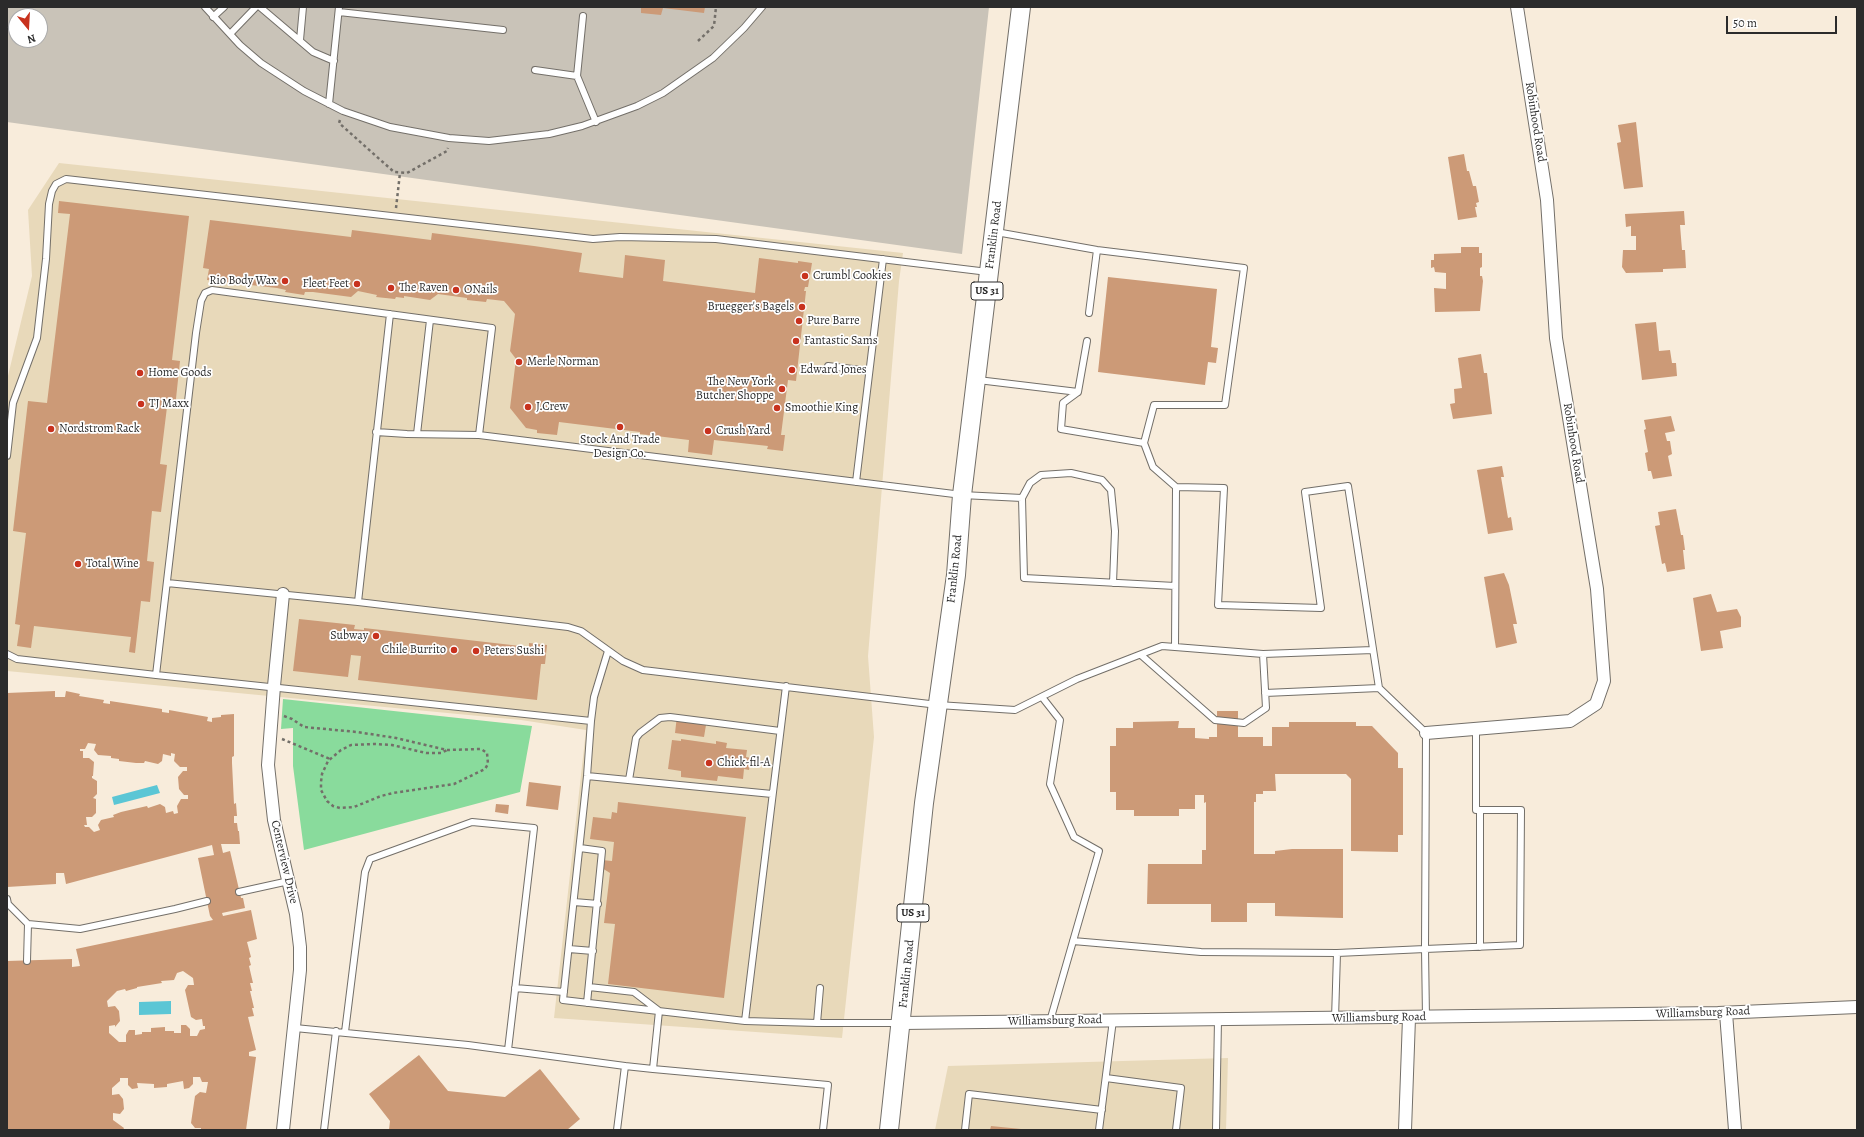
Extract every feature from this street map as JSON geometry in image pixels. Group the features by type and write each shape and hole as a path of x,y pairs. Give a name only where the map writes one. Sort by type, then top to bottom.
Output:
{"main road":[{"name":"Franklin Road","path":"890,1130 924,803 956,575 962,495 1021,7"}],"street":[{"name":"Robinhood Road","path":"1426,733 1570,721 1596,704 1604,681 1597,589 1556,338 1547,200 1517,7"},
{"name":"Centerview Drive","path":"283,594 268,765 271,804 296,914 300,947 300,970 295,1028 283,1130"},
{"name":"Williamsburg Road","path":"902,1023 1426,1018 1726,1013 1857,1006"},
{"path":"1726,1013 1735,1130"},
{"path":"1405,1130 1409,1018"}],"lane":[{"path":"205,7 213,17 261,63 304,91 343,111 390,127 449,138 489,141 518,139 549,134 596,122 637,106 663,93 690,76 726,46 762,7"},
{"path":"213,17 224,7"},
{"path":"230,34 256,7"},
{"path":"260,7 314,52 334,61"},
{"path":"300,40 303,7"},
{"path":"329,104 339,9 503,30"},
{"path":"583,16 577,76 596,122"},
{"path":"535,70 577,76"},
{"path":"7,456 13,403 37,338 46,259 49,204 52,191 56,184 70,178 593,239 620,237 716,239 990,272"},
{"path":"994,231 1097,250 1244,268 1225,405 1154,405 1144,443 1153,467 1176,487 1224,488 1218,605 1321,608 1305,492 1348,486 1379,688 1426,733 1426,1018"},
{"path":"1089,313 1097,250"},
{"path":"856,482 882,260"},
{"path":"156,675 197,327 201,301 205,293 212,290 492,328 479,435"},
{"path":"358,602 390,314"},
{"path":"417,434 430,320"},
{"path":"1087,341 1078,392 1063,403 1061,429 1144,443"},
{"path":"828,366 869,371"},
{"path":"976,380 1078,392"},
{"path":"376,432 479,435 962,495 1022,498"},
{"path":"1112,583 1115,531 1111,490 1102,480 1071,473 1041,475 1030,483 1022,498 1024,578 1112,583 1175,586"},
{"path":"1175,647 1176,487"},
{"path":"167,583 358,602 568,627 581,631 608,651 643,670 938,705 1015,710 1077,679 1162,646 1264,654 1373,650"},
{"path":"608,651 594,696 580,848 563,1000 745,1021 902,1023"},
{"path":"7,654 17,659 156,675 274,686 591,721"},
{"path":"1141,655 1215,720 1244,723 1266,708 1264,654"},
{"path":"745,1021 786,686"},
{"path":"1265,693 1379,688"},
{"path":"1042,697 1060,720 1050,784 1074,837 1099,851 1050,1021"},
{"path":"629,780 636,738 640,733 660,718 670,717 780,731"},
{"path":"1073,941 1201,952 1337,953 1520,945 1521,810 1476,810 1476,729"},
{"path":"587,776 772,794"},
{"path":"1480,810 1480,947"},
{"path":"345,1032 365,872 370,860 472,822 534,828 508,1050"},
{"path":"580,848 602,850 598,904 587,1003"},
{"path":"239,892 289,881"},
{"path":"7,899 8,904 28,924 80,929 207,901"},
{"path":"574,902 598,904"},
{"path":"27,961 28,924"},
{"path":"569,949 592,951"},
{"path":"1335,1018 1337,953"},
{"path":"589,987 634,992 659,1011"},
{"path":"515,988 564,992"},
{"path":"816,1023 820,988"},
{"path":"653,1069 659,1011"},
{"path":"1099,1130 1113,1020"},
{"path":"1216,1130 1218,1020"},
{"path":"295,1028 336,1031 508,1050 653,1069 828,1085 823,1130"},
{"path":"324,1130 336,1031"},
{"path":"617,1130 625,1066"},
{"path":"1106,1078 1180,1088 1176,1130"},
{"path":"965,1130 969,1094 1102,1110"}],"path":[{"path":"698,41 714,26 716,7"},
{"path":"343,111 339,123 394,172 407,173 447,151 449,138"},
{"path":"395,216 400,173"},
{"path":"272,712 292,719 304,728 357,732 396,738 447,750"},
{"path":"270,734 330,759"},
{"path":"365,744 392,745 416,752 435,754 447,750 481,748 487,753 488,764 485,769 454,784 387,795 346,808 333,806 327,801 321,790 322,774 330,759 346,747 365,744"}],"shaded area":[{"path":"7,7 989,7 962,254 7,122"},
{"path":"59,163 903,253 899,281 868,656 874,737 842,1038 554,1018 586,730 521,720 7,671 7,380 32,276 28,210"},
{"path":"1228,1058 1226,1130 935,1130 948,1066"}],"green space":[{"path":"283,699 532,726 520,792 304,850 293,766 293,728 281,729"}],"water":[{"path":"157,785 160,793 114,805 112,797"},
{"path":"171,1001 171,1014 139,1015 139,1002"}],"building":[{"path":"641,7 705,7 704,13 663,8 661,15 641,13"},
{"path":"1636,122 1643,187 1624,189 1617,143 1621,142 1618,125"},
{"path":"1464,154 1467,171 1469,171 1473,186 1476,186 1479,202 1476,203 1477,207 1475,207 1477,217 1458,220 1448,157"},
{"path":"59,201 189,216 172,360 180,361 175,408 167,407 160,464 167,465 161,512 152,511 147,561 154,562 150,602 141,601 135,653 129,652 131,637 34,626 31,648 17,646 20,625 15,624 26,533 13,531 28,401 47,403 70,214 58,213"},
{"path":"1684,211 1685,225 1680,225 1682,250 1685,250 1686,268 1663,269 1663,272 1626,273 1622,267 1623,250 1636,250 1636,236 1631,236 1631,226 1626,227 1625,214"},
{"path":"210,220 351,237 352,230 431,240 432,233 534,246 582,253 579,272 623,278 625,255 665,260 663,281 755,293 759,258 798,263 798,261 812,263 808,287 805,287 804,291 806,291 796,381 788,380 781,435 785,435 783,451 767,449 768,446 714,440 712,455 688,452 689,440 640,434 640,432 559,422 557,435 537,433 537,430 526,428 510,408 516,359 510,351 515,314 504,301 487,299 486,302 467,300 467,298 438,294 430,300 404,296 404,298 396,297 395,299 376,297 377,295 358,291 351,297 313,292 305,292 304,295 285,292 286,290 277,288 207,280 209,269 203,268"},
{"path":"1461,247 1479,247 1479,253 1482,253 1482,267 1480,268 1480,276 1482,276 1483,281 1480,311 1435,312 1434,288 1446,289 1446,273 1435,272 1434,267 1431,268 1431,260 1434,260 1434,254 1461,253"},
{"path":"1108,277 1217,289 1211,347 1218,348 1216,363 1208,362 1205,385 1098,372"},
{"path":"1656,322 1659,351 1670,350 1672,363 1676,363 1677,376 1642,380 1635,324"},
{"path":"1481,354 1484,373 1487,373 1492,414 1453,419 1450,404 1455,403 1454,389 1462,388 1458,358"},
{"path":"1671,416 1675,431 1665,433 1667,441 1670,441 1672,454 1668,456 1672,476 1653,479 1651,471 1648,471 1645,453 1648,452 1644,430 1646,429 1644,420"},
{"path":"1502,466 1504,477 1501,477 1508,518 1511,517 1513,530 1488,534 1477,470"},
{"path":"1676,509 1681,535 1683,535 1685,569 1667,572 1665,563 1662,564 1655,526 1660,525 1658,512"},
{"path":"1504,573 1509,585 1517,624 1513,624 1517,643 1496,648 1484,577"},
{"path":"1711,594 1717,612 1737,609 1741,617 1741,627 1720,631 1723,648 1701,651 1693,598"},
{"path":"299,619 355,625 354,629 364,630 364,628 529,647 529,643 547,645 545,664 541,664 537,700 358,680 361,656 351,655 348,677 293,671"},
{"path":"55,691 55,697 65,697 66,691 80,694 79,696 104,700 103,703 110,704 110,701 162,709 162,712 169,713 169,710 208,717 207,721 212,722 212,718 221,717 221,715 234,714 234,756 232,757 232,763 234,804 236,803 237,816 234,816 234,823 237,823 240,844 221,844 223,853 230,851 241,898 243,898 245,908 222,913 223,916 251,910 257,939 247,942 251,957 249,958 251,965 249,966 253,983 250,983 252,991 250,991 254,1008 252,1008 254,1016 248,1017 256,1050 249,1052 249,1056 256,1057 246,1130 201,1130 201,1128 195,1128 191,1123 195,1096 200,1092 206,1093 208,1082 202,1082 200,1077 193,1077 193,1084 189,1088 184,1089 183,1081 167,1084 167,1087 154,1088 154,1084 137,1083 138,1088 132,1089 128,1085 128,1078 120,1078 120,1081 112,1088 112,1095 119,1094 123,1099 124,1109 120,1114 113,1113 113,1120 124,1128 123,1130 8,1130 7,961 72,959 72,967 80,966 76,949 213,920 210,916 198,858 214,855 212,845 66,884 64,873 56,873 56,884 7,887 7,693","holes":["88,743 96,744 94,750 98,755 111,756 111,758 119,759 119,761 136,763 144,763 145,761 158,764 162,761 163,754 171,756 171,753 175,754 174,761 180,767 187,767 187,771 183,771 178,777 179,789 184,795 188,795 188,799 181,799 177,806 178,813 174,814 173,811 166,813 165,807 160,804 148,808 147,806 121,812 113,815 114,817 101,820 98,825 100,830 94,832 89,827 85,827 84,825 87,825 86,817 92,817 96,813 96,799 93,798 97,794 97,781 92,778 94,762 89,758 83,758 83,751 80,751 80,749 85,749","183,971 193,978 194,985 188,985 185,990 191,1017 196,1020 202,1019 203,1026 205,1026 205,1029 200,1030 197,1036 190,1036 190,1029 186,1025 181,1025 181,1033 165,1031 165,1027 151,1028 151,1032 142,1032 142,1034 135,1035 135,1030 129,1030 126,1035 126,1042 119,1042 109,1033 109,1026 115,1025 115,1027 120,1021 119,1011 115,1006 108,1007 107,1001 117,991 125,989 126,991 137,987 162,983 161,981 174,980 177,973"]},
{"path":"1217,711 1238,711 1238,737 1263,737 1263,746 1272,746 1272,727 1289,727 1289,722 1356,722 1356,726 1372,726 1398,753 1398,768 1403,768 1403,835 1398,835 1398,852 1351,851 1351,779 1346,774 1275,774 1276,791 1263,791 1263,794 1256,794 1256,802 1254,802 1254,854 1275,854 1275,851 1292,849 1343,849 1343,918 1275,916 1275,903 1247,903 1247,922 1211,922 1211,904 1147,904 1148,864 1202,864 1202,850 1206,850 1206,802 1204,803 1204,795 1195,795 1195,809 1179,809 1179,816 1134,816 1134,810 1116,810 1116,792 1110,792 1110,746 1116,746 1116,728 1133,728 1133,722 1179,721 1178,728 1195,728 1195,738 1209,739 1209,737 1217,737"},
{"path":"677,716 707,719 704,737 675,733"},
{"name":"Chick-fil-A","path":"681,739 716,744 716,741 727,743 726,748 747,750 746,757 751,758 749,770 744,769 743,779 718,776 717,781 681,777 681,771 668,769 672,740 681,741"},
{"path":"529,782 561,786 558,810 526,806"},
{"path":"618,802 746,817 724,998 608,984 615,924 604,923 610,873 602,868 602,860 612,861 614,842 590,839 593,817 611,819 612,812 617,813"},
{"path":"496,804 509,805 508,814 495,812"},
{"path":"419,1055 448,1091 505,1097 540,1069 580,1119 567,1130 389,1130 390,1121 369,1094"},
{"path":"991,1126 1021,1129 1021,1130 990,1130"}],"place":[{"name":"Crumbl Cookies","path":"805,276"},
{"name":"Rio Body Wax","path":"285,281"},
{"name":"Fleet Feet","path":"357,284"},
{"name":"The Raven","path":"391,288"},
{"name":"ONails","path":"456,290"},
{"name":"Bruegger's Bagels","path":"802,307"},
{"name":"Pure Barre","path":"799,321"},
{"name":"Fantastic Sams","path":"796,341"},
{"name":"Merle Norman","path":"519,362"},
{"name":"Edward Jones","path":"792,370"},
{"name":"Home Goods","path":"140,373"},
{"name":"The New York Butcher Shoppe","path":"782,389"},
{"name":"TJ Maxx","path":"141,404"},
{"name":"J.Crew","path":"528,407"},
{"name":"Smoothie King","path":"777,408"},
{"name":"Stock And Trade Design Co.","path":"620,427"},
{"name":"Nordstrom Rack","path":"51,429"},
{"name":"Crush Yard","path":"708,431"},
{"name":"Total Wine","path":"78,564"},
{"name":"Subway","path":"376,636"},
{"name":"Chile Burrito","path":"454,650"},
{"name":"Peters Sushi","path":"476,651"},
{"name":"Chick-fil-A","path":"709,763"}]}
